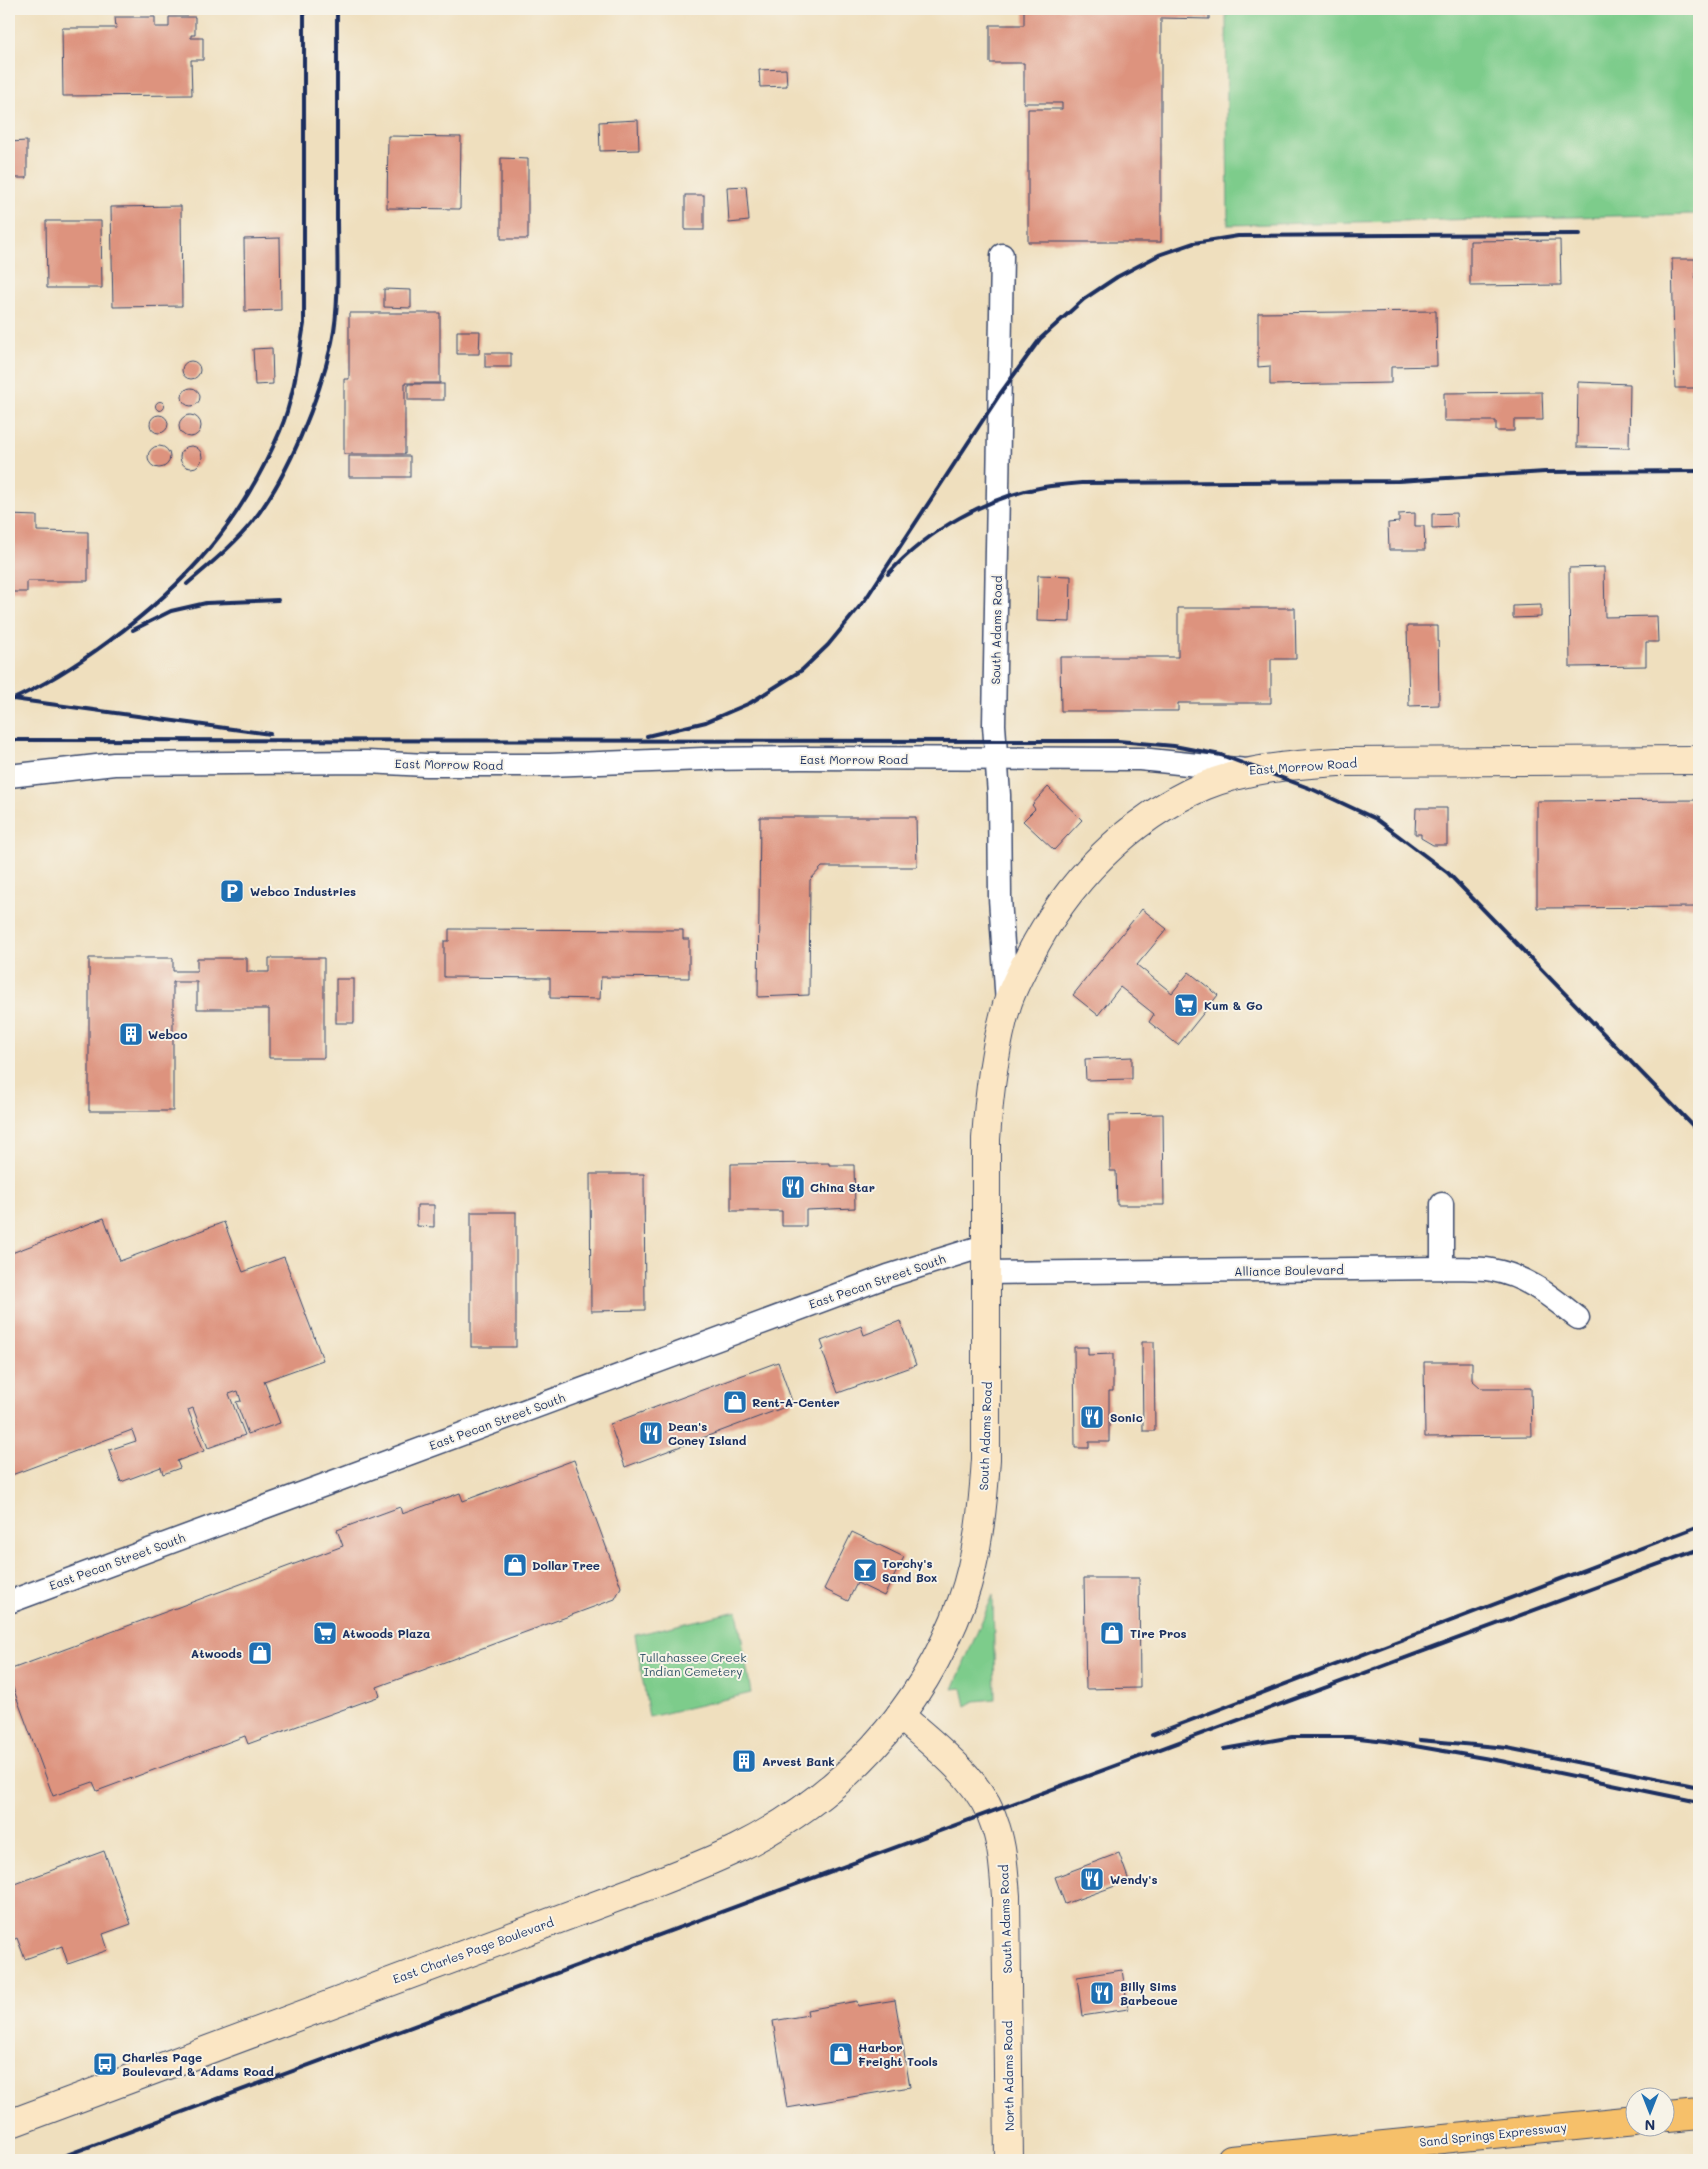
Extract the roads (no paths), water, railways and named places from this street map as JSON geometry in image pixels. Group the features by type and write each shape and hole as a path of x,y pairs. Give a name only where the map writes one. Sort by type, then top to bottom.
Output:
{"highway":[{"path":"1676,2116 1699,2114"},
{"name":"Sand Springs Expressway","path":"1231,2160 1626,2121"}],"main road":[{"name":"East Morrow Road","path":"1253,771 1279,766 1338,762 1699,760"},
{"name":"South Adams Road","path":"1008,1993 1004,1862 996,1825 971,1781 900,1715 924,1681 950,1630 962,1599 973,1560 984,1488 986,1459 986,1140 988,1101 1007,1004 1038,939 1056,910 1078,882 1128,832 1157,811 1205,786 1253,771"},
{"name":"East Charles Page Boulevard","path":"9,2124 642,1888 736,1849 804,1809 830,1788 871,1750 900,1715"},
{"name":"North Adams Road","path":"1008,1993 1009,2160"}],"street":[{"name":"South Adams Road","path":"1002,255 994,725 997,760 1000,898 1007,1004"},
{"name":"East Morrow Road","path":"9,776 114,764 367,762 426,765 549,765 713,759 1140,759 1253,771"},
{"path":"1442,1204 1442,1268"},
{"name":"East Pecan Street South","path":"9,1602 888,1276 987,1245"},
{"name":"Alliance Boulevard","path":"987,1273 1442,1268 1490,1270 1514,1275 1540,1288 1578,1318"}],"railway":[{"path":"9,701 48,681 97,650 163,597 210,548 230,522 265,464 280,431 292,392 304,324 304,9"},
{"path":"187,584 238,538 253,521 279,482 311,412 332,342 335,328 338,263 337,9"},
{"path":"647,736 706,722 750,703 802,670 828,645 865,600 1000,394 1040,339 1084,299 1117,277 1159,255 1194,243 1238,236 1580,234"},
{"path":"888,574 921,544 959,518 1001,499 1044,487 1082,483 1398,481 1545,472 1699,471"},
{"path":"133,630 171,611 206,603 278,600"},
{"path":"13,699 270,734"},
{"path":"9,740 1118,741 1174,746 1221,755 1314,790 1376,819 1448,873 1699,1132"},
{"path":"1152,1735 1699,1526"},
{"path":"53,2160 1699,1549"},
{"path":"1224,1749 1292,1737 1350,1737 1386,1741 1501,1761 1699,1802"},
{"path":"1420,1740 1507,1748 1699,1787"}],"place":[{"name":"Webco Industries","path":"232,891"},
{"name":"Kum & Go","path":"1186,1005"},
{"name":"Webco","path":"131,1034"},
{"name":"China Star","path":"793,1187"},
{"name":"Rent-A-Center","path":"735,1402"},
{"name":"Sonic","path":"1092,1417"},
{"name":"Dean's Coney Island","path":"651,1433"},
{"name":"Dollar Tree","path":"515,1565"},
{"name":"Torchy's Sand Box","path":"865,1570"},
{"name":"Atwoods Plaza","path":"325,1633"},
{"name":"Tire Pros","path":"1112,1633"},
{"name":"Atwoods","path":"260,1653"},
{"name":"Arvest Bank","path":"744,1761"},
{"name":"Wendy's","path":"1092,1879"},
{"name":"Billy Sims Barbecue","path":"1102,1993"},
{"name":"Harbor Freight Tools","path":"841,2054"},
{"name":"Charles Page Boulevard & Adams Road","path":"105,2064"}],"park label":[{"name":"Tullahassee Creek Indian Cemetery","path":"693,1664"}]}
